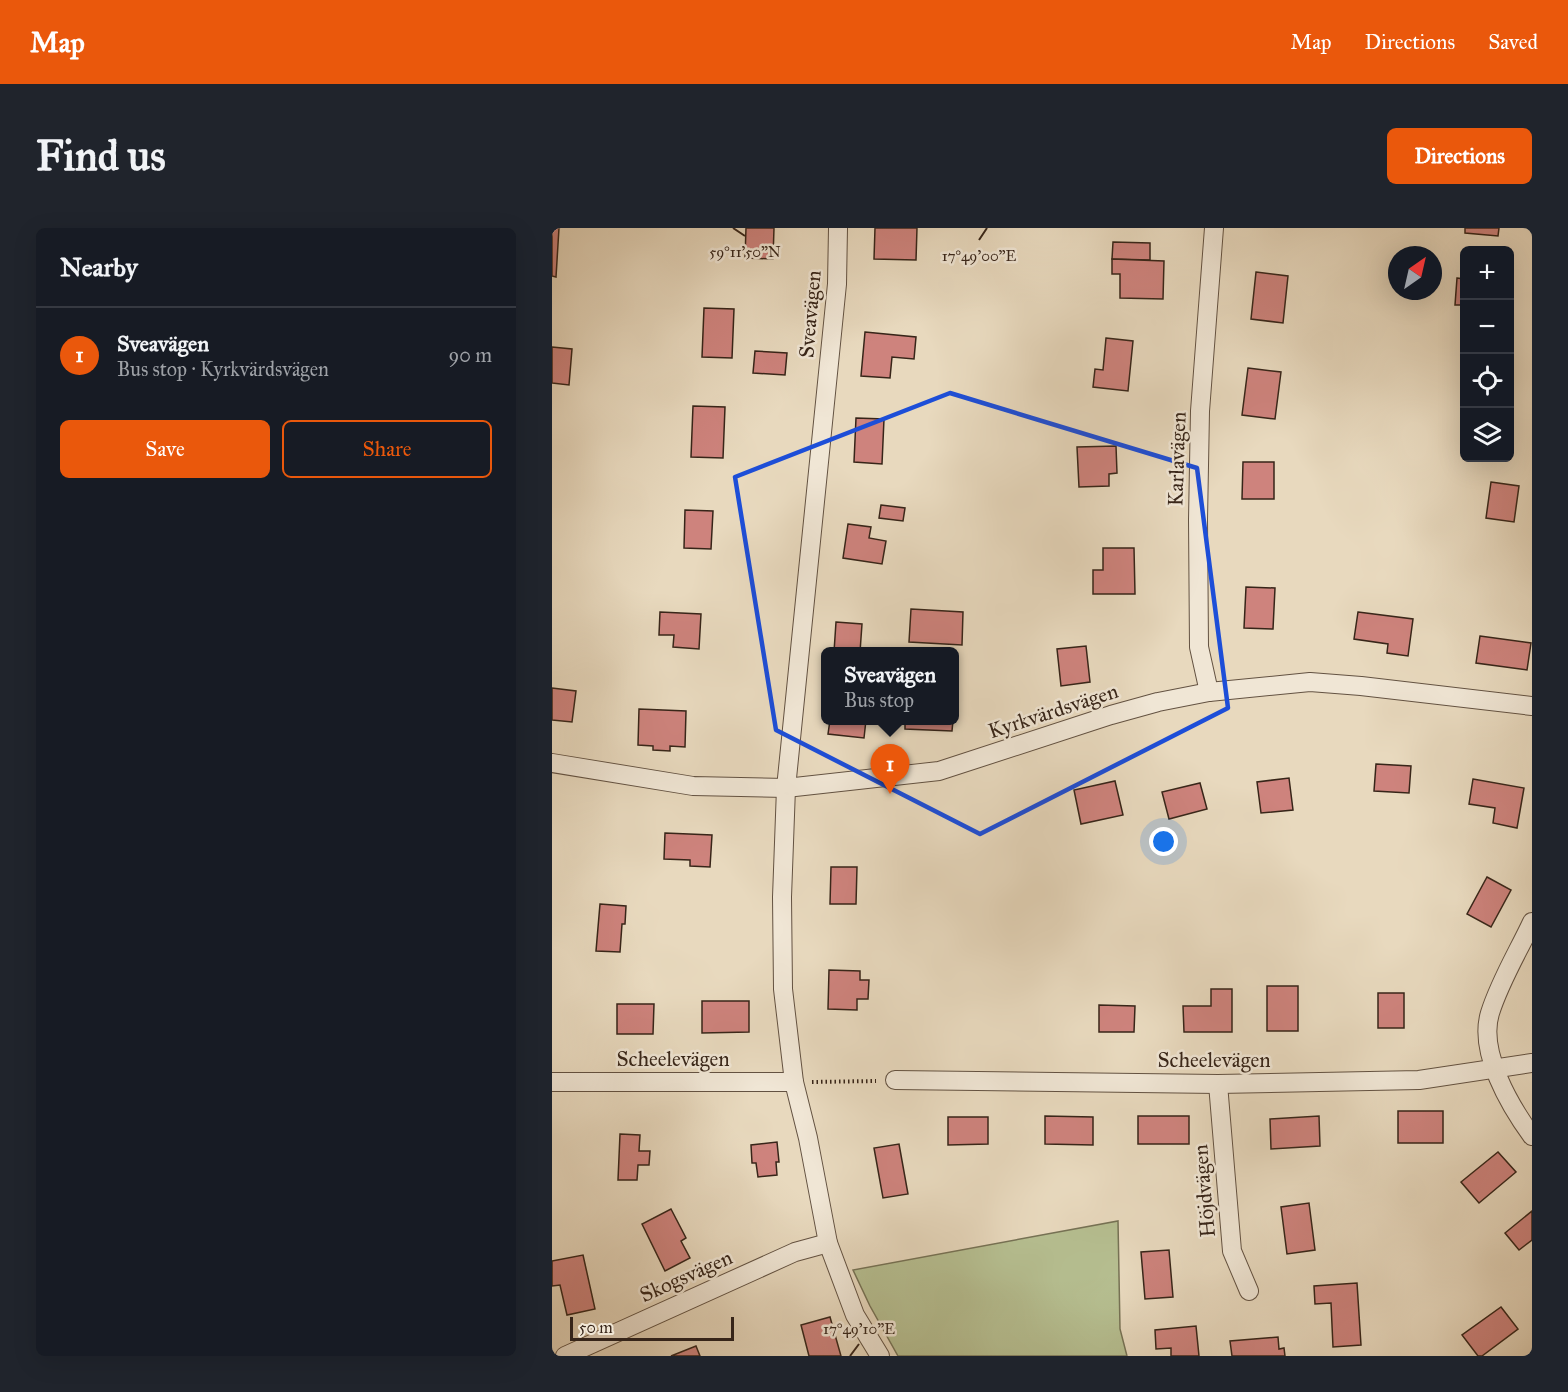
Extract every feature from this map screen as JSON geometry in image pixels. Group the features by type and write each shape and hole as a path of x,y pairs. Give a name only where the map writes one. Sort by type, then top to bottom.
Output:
{"street":[{"name":"Sveavägen","path":"838,228 837,284 786,788 782,897 783,989 794,1082 808,1138 828,1242 855,1315 880,1356"},
{"name":"Karlavägen","path":"1209,692 1199,647 1198,520 1200,411 1214,228"},
{"name":"Kyrkvärdsvägen","path":"552,763 693,786 786,788 939,771 1111,715 1158,702 1209,692 1310,682 1532,706"},
{"path":"1532,922 1503,978 1489,1016 1488,1041 1495,1069 1508,1099 1532,1136"},
{"name":"Scheelevägen","path":"895,1080 1218,1084 1419,1080 1532,1063"},
{"name":"Scheelevägen","path":"552,1082 794,1082"},
{"name":"Höjdvägen","path":"1218,1084 1232,1251 1249,1291"},
{"name":"Skogsvägen","path":"565,1356 795,1252 828,1242"}],"path":[{"path":"794,1082 895,1080"}],"highlighted area":[{"path":"950,393 1197,468 1228,708 980,834 776,730 735,477"}],"green space":[{"path":"1118,1221 1120,1329 1127,1356 898,1356 853,1270"}],"building":[{"path":"552,228 559,228 556,277 552,276"},
{"path":"746,228 774,228 773,259 745,258"},
{"path":"875,228 917,228 916,260 874,259"},
{"path":"1465,228 1499,228 1498,236 1465,233"},
{"path":"1113,242 1150,243 1150,260 1112,259"},
{"path":"1112,259 1164,261 1163,299 1120,298 1120,274 1112,274"},
{"path":"1256,272 1288,276 1283,323 1251,319"},
{"path":"1457,278 1460,278 1460,305 1455,305"},
{"path":"704,308 734,309 732,358 702,357"},
{"path":"865,332 916,337 914,359 892,357 890,378 861,376"},
{"path":"1106,338 1133,341 1128,391 1093,387 1095,369 1103,370"},
{"path":"552,347 572,349 569,385 552,383"},
{"path":"755,351 787,353 785,375 753,373"},
{"path":"1248,368 1281,372 1275,419 1242,415"},
{"path":"693,406 725,407 723,458 691,457"},
{"path":"856,418 884,419 882,464 854,462"},
{"path":"1116,446 1117,473 1109,474 1109,486 1079,487 1077,447"},
{"path":"1243,462 1274,462 1274,499 1242,499"},
{"path":"1491,482 1519,486 1514,522 1486,518"},
{"path":"881,505 905,508 903,521 879,518"},
{"path":"685,510 713,511 711,549 684,548"},
{"path":"848,524 871,527 869,538 886,541 882,564 843,558"},
{"path":"1103,548 1134,548 1135,594 1093,594 1093,570 1103,570"},
{"path":"1246,587 1275,588 1273,629 1244,628"},
{"path":"911,609 963,612 962,645 909,642"},
{"path":"660,612 701,614 699,649 673,647 674,635 659,635"},
{"path":"1358,612 1413,619 1408,656 1387,653 1388,644 1354,639"},
{"path":"836,622 862,624 860,647 834,647"},
{"path":"1480,636 1531,643 1527,670 1476,663"},
{"path":"1086,646 1090,682 1061,686 1057,649"},
{"path":"552,688 576,691 572,722 552,720"},
{"path":"639,709 686,711 685,747 670,746 670,751 653,750 653,746 638,745"},
{"path":"829,725 865,725 864,738 828,734"},
{"path":"905,725 953,725 952,731 905,729"},
{"path":"1376,764 1411,766 1409,793 1374,791"},
{"path":"1289,778 1293,810 1261,813 1257,782"},
{"path":"1473,779 1524,788 1517,828 1493,823 1495,808 1469,804"},
{"path":"1115,781 1123,815 1081,824 1074,790"},
{"path":"1200,783 1207,809 1169,819 1162,792"},
{"path":"665,833 712,835 710,867 690,866 690,860 664,859"},
{"path":"831,867 857,867 856,904 830,904"},
{"path":"1487,877 1511,890 1491,927 1467,914"},
{"path":"600,904 626,906 620,952 596,951"},
{"path":"829,970 860,971 860,980 869,980 868,999 857,999 857,1010 828,1009"},
{"path":"1267,986 1298,986 1298,1031 1267,1031"},
{"path":"1211,989 1232,989 1232,1032 1184,1032 1183,1006 1211,1006"},
{"path":"1378,993 1404,993 1404,1028 1378,1028"},
{"path":"702,1001 749,1001 749,1032 702,1033"},
{"path":"617,1004 654,1004 653,1034 617,1034"},
{"path":"1099,1005 1135,1006 1134,1032 1099,1032"},
{"path":"1398,1111 1443,1111 1443,1143 1398,1143"},
{"path":"1045,1116 1093,1117 1093,1145 1045,1144"},
{"path":"1138,1116 1189,1116 1189,1144 1138,1144"},
{"path":"1319,1116 1320,1146 1271,1149 1270,1119"},
{"path":"948,1117 988,1117 988,1144 948,1145"},
{"path":"620,1134 640,1135 639,1151 650,1151 649,1165 638,1165 637,1180 618,1180"},
{"path":"777,1142 779,1162 776,1162 777,1175 758,1177 756,1163 752,1163 751,1145"},
{"path":"899,1144 908,1194 883,1198 874,1148"},
{"path":"1498,1152 1516,1172 1479,1203 1461,1182"},
{"path":"1309,1203 1315,1250 1287,1254 1281,1207"},
{"path":"671,1209 686,1238 681,1241 690,1258 665,1271 642,1224"},
{"path":"1532,1211 1532,1240 1519,1250 1505,1233"},
{"path":"1169,1250 1173,1297 1145,1299 1141,1252"},
{"path":"583,1255 595,1309 567,1315 560,1285 552,1286 552,1261"},
{"path":"1357,1283 1361,1345 1333,1347 1331,1303 1315,1304 1314,1286"},
{"path":"1501,1307 1518,1329 1482,1356 1478,1356 1462,1335"},
{"path":"830,1317 841,1356 809,1356 801,1325"},
{"path":"1196,1326 1199,1356 1171,1356 1171,1348 1156,1349 1155,1330"},
{"path":"1278,1337 1279,1349 1284,1348 1285,1356 1232,1356 1230,1341"},
{"path":"696,1346 700,1356 671,1356"}],"place":[{"name":"Sveavägen","path":"890,794"}]}
